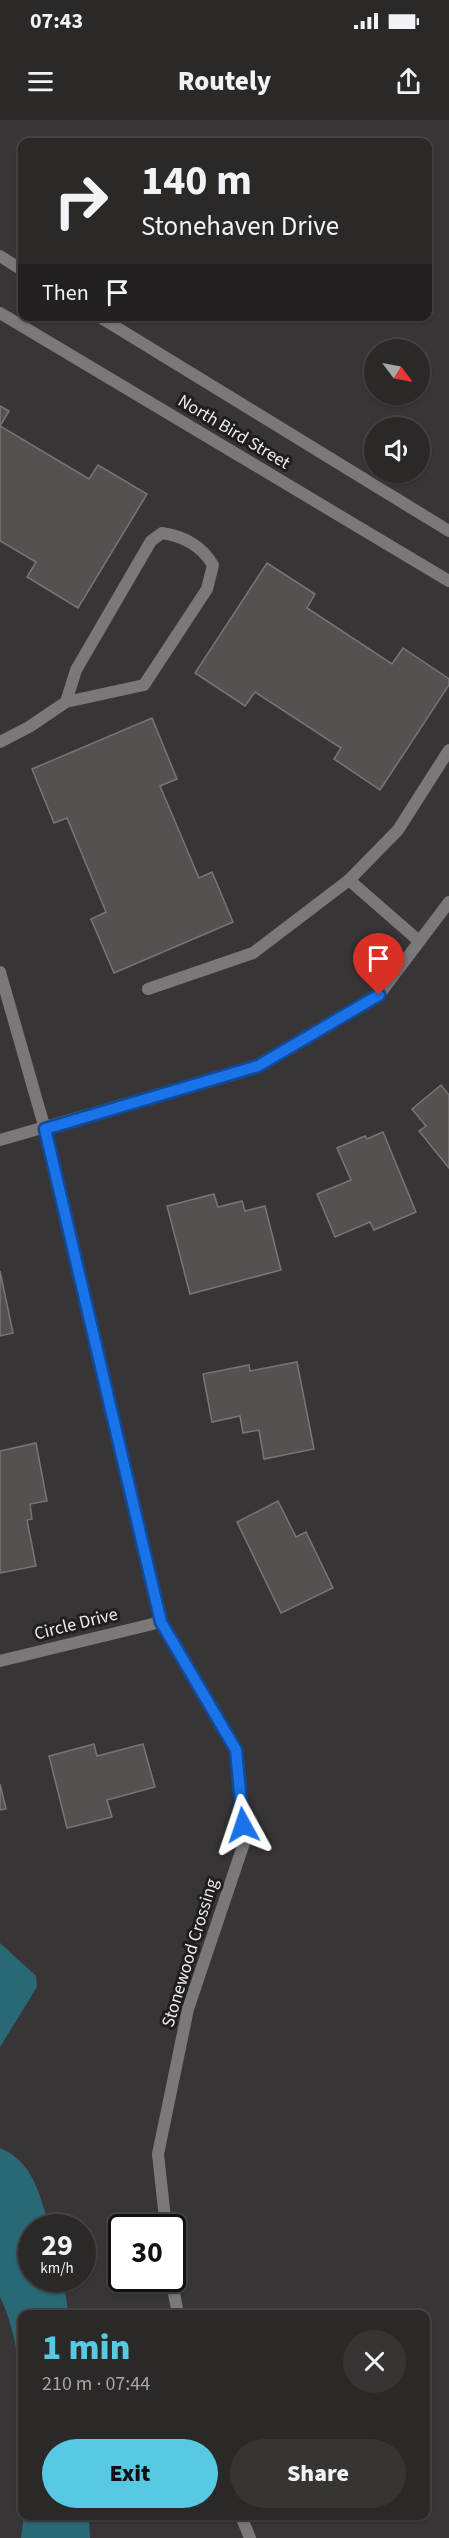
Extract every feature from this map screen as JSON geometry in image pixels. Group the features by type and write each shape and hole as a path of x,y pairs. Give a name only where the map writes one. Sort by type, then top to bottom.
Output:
{"street":[{"path":"0,256 18,267"},
{"name":"North Bird Street","path":"0,313 449,581"},
{"name":"North Bird Street","path":"106,321 449,531"},
{"path":"0,742 29,727 66,702 144,685 207,589 213,565 205,551 180,536 162,533 151,541 76,670 66,702"},
{"path":"148,989 253,953 349,880 398,830 449,750"},
{"path":"349,880 419,941"},
{"path":"0,1140 45,1129 258,1066 379,995 449,902"},
{"name":"Stonewood Crossing","path":"0,972 45,1129 161,1622 236,1750 244,1843 188,2009 158,2154 164,2214"},
{"name":"Circle Drive","path":"0,1660 161,1622"},
{"path":"174,2292 177,2310"},
{"path":"243,2520 250,2538"}],"water":[{"path":"0,1943 36,1976 37,1987 0,2047"},
{"path":"0,2148 21,2162 28,2171 46,2214 18,2214 18,2292 65,2292 68,2310 18,2310 18,2358 0,2297"},
{"path":"23,2520 89,2520 90,2538 21,2538"}],"building":[{"path":"0,406 9,411 0,426"},
{"path":"0,426 89,479 98,465 147,494 78,608 27,577 36,562 0,541"},
{"path":"267,563 315,594 307,608 392,664 403,648 449,679 449,685 380,790 334,759 341,748 255,692 245,706 195,673"},
{"path":"152,718 177,779 160,786 199,878 212,872 233,922 114,973 91,919 106,912 67,818 54,823 32,769"},
{"path":"441,1085 449,1095 449,1168 419,1131 426,1126 412,1109"},
{"path":"383,1132 416,1212 374,1230 370,1222 335,1237 317,1194 351,1180 337,1148 365,1136 367,1139"},
{"path":"214,1194 218,1207 242,1201 245,1211 265,1206 281,1270 190,1294 167,1206"},
{"path":"0,1271 13,1333 0,1336"},
{"path":"297,1362 314,1449 264,1459 259,1430 243,1433 240,1416 212,1422 203,1374 249,1365 250,1371"},
{"path":"36,1443 47,1501 30,1504 32,1519 27,1520 36,1566 0,1573 0,1451"},
{"path":"278,1501 296,1537 306,1532 333,1588 281,1613 237,1522"},
{"path":"94,1744 97,1756 143,1744 155,1787 107,1800 112,1817 67,1828 49,1756"},
{"path":"0,1784 6,1809 0,1810"}],"route":[{"path":"243,1825 236,1750 161,1622 45,1129 258,1066 379,995"}]}
